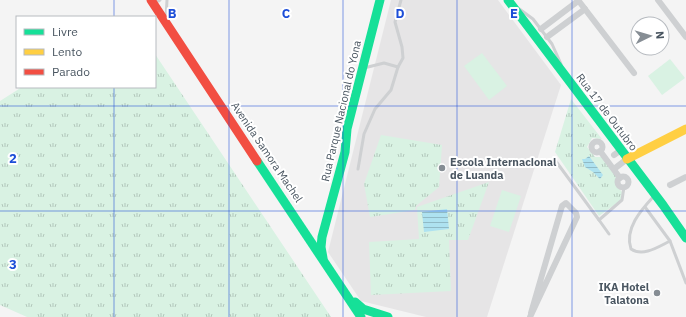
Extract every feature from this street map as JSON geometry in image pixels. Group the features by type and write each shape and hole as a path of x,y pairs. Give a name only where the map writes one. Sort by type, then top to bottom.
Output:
{"main road":[{"name":"Avenida Samora Machel","path":"151,0 361,317"},
{"name":"Rua Parque Nacional do Yona","path":"325,263 322,247 325,228 345,152 347,129 380,0"},
{"name":"Rua 17 de Outubro","path":"509,1 568,80 613,156 627,159 686,238"},
{"path":"627,159 686,129"},
{"path":"304,229 310,234 317,236 322,233 325,228"},
{"path":"346,294 363,309 388,317"}],"street":[{"path":"541,29 578,0 634,73"},
{"path":"658,0 686,37"},
{"path":"547,37 585,9"},
{"path":"600,151 613,156 614,169 620,178 625,177 629,181 624,187"},
{"path":"614,169 627,159"},
{"path":"670,185 686,177"},
{"path":"566,203 576,213 577,217 530,315 562,206 566,203"}],"lane":[{"path":"166,23 167,0"},
{"path":"358,169 364,134 375,109 391,90 398,67 403,58 396,22 401,0"},
{"path":"509,1 533,19 547,37 552,44 568,80"},
{"path":"363,68 384,63 398,67"},
{"path":"555,160 609,234"},
{"path":"599,220 622,200 624,187"},
{"path":"655,195 635,222 629,236 631,250 641,253 670,241"},
{"path":"645,207 670,241 686,283"}],"shaded area":[{"name":"Escola Internacional de Luanda","path":"391,0 498,0 561,85 487,317 426,317 361,301 328,252"}],"green space":[{"path":"482,53 507,86 489,100 464,66"},
{"path":"156,55 331,317 27,317 0,305 0,101 20,88 156,88"},
{"path":"670,59 685,78 662,95 648,76"},
{"path":"571,99 602,139 592,138 587,147 595,157 602,157 617,177 615,183 622,192 621,200 599,216 555,152"},
{"path":"381,135 442,145 439,187 416,206 415,210 370,217 364,184"},
{"path":"489,182 468,240 449,240 451,291 371,295 369,242 419,239 417,207"},
{"path":"502,190 521,196 509,232 490,226"}],"water":[{"path":"589,156 603,175 600,179 585,167 582,159"},
{"path":"447,209 449,229 424,232 422,212"}],"traffic: fast":[{"path":"323,258 321,247 322,237 345,152 347,129 380,0"},
{"path":"508,0 663,205 686,238"},
{"path":"257,161 361,317"},
{"path":"355,302 363,309 388,317"}],"traffic: slow":[{"path":"627,159 686,129"}],"traffic: jam":[{"path":"151,0 257,161"}],"place":[{"name":"Escola Internacional de Luanda","path":"442,168"},
{"name":"IKA Hotel Talatona","path":"657,293"}]}
